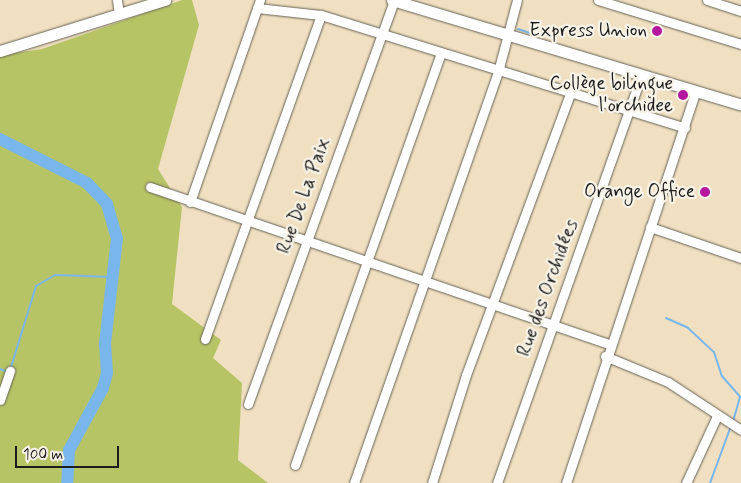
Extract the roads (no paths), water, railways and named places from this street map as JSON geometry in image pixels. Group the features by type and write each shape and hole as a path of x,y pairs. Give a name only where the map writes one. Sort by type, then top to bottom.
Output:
{"main road":[{"path":"0,51 165,0"},
{"path":"393,0 695,93 741,105"}],"street":[{"path":"117,0 119,14"},
{"name":"Rue De La Paix","path":"248,404 304,243 393,0"},
{"path":"354,483 499,68 518,0"},
{"path":"598,0 741,44"},
{"path":"707,0 741,11"},
{"path":"190,202 259,4 321,15 440,55 499,68 628,113 685,128"},
{"path":"206,340 321,15"},
{"path":"295,465 440,55"},
{"name":"Rue des Orchidées","path":"497,483 552,323 641,76"},
{"path":"566,483 609,344 685,128 695,93"},
{"path":"432,483 493,304 570,94"},
{"path":"150,187 246,224 366,262 423,283 552,323 609,344"},
{"path":"650,227 741,258"},
{"path":"606,356 668,382 741,430"},
{"path":"0,400 10,371"},
{"path":"686,483 718,416"}],"waterway":[{"path":"518,29 537,35"},
{"path":"0,139 87,183 107,204 117,238 105,344 107,373 103,388 69,450 67,483"},
{"path":"11,367 36,286 55,275 113,277"},
{"path":"666,318 688,328 714,352 722,376 740,397 733,422"},
{"path":"0,369 7,372"},
{"path":"710,483 731,426"}],"place":[{"name":"Express Union","path":"657,31"},
{"name":"Collège bilingue l'orchidee","path":"683,95"},
{"name":"Orange Office","path":"705,192"}]}
